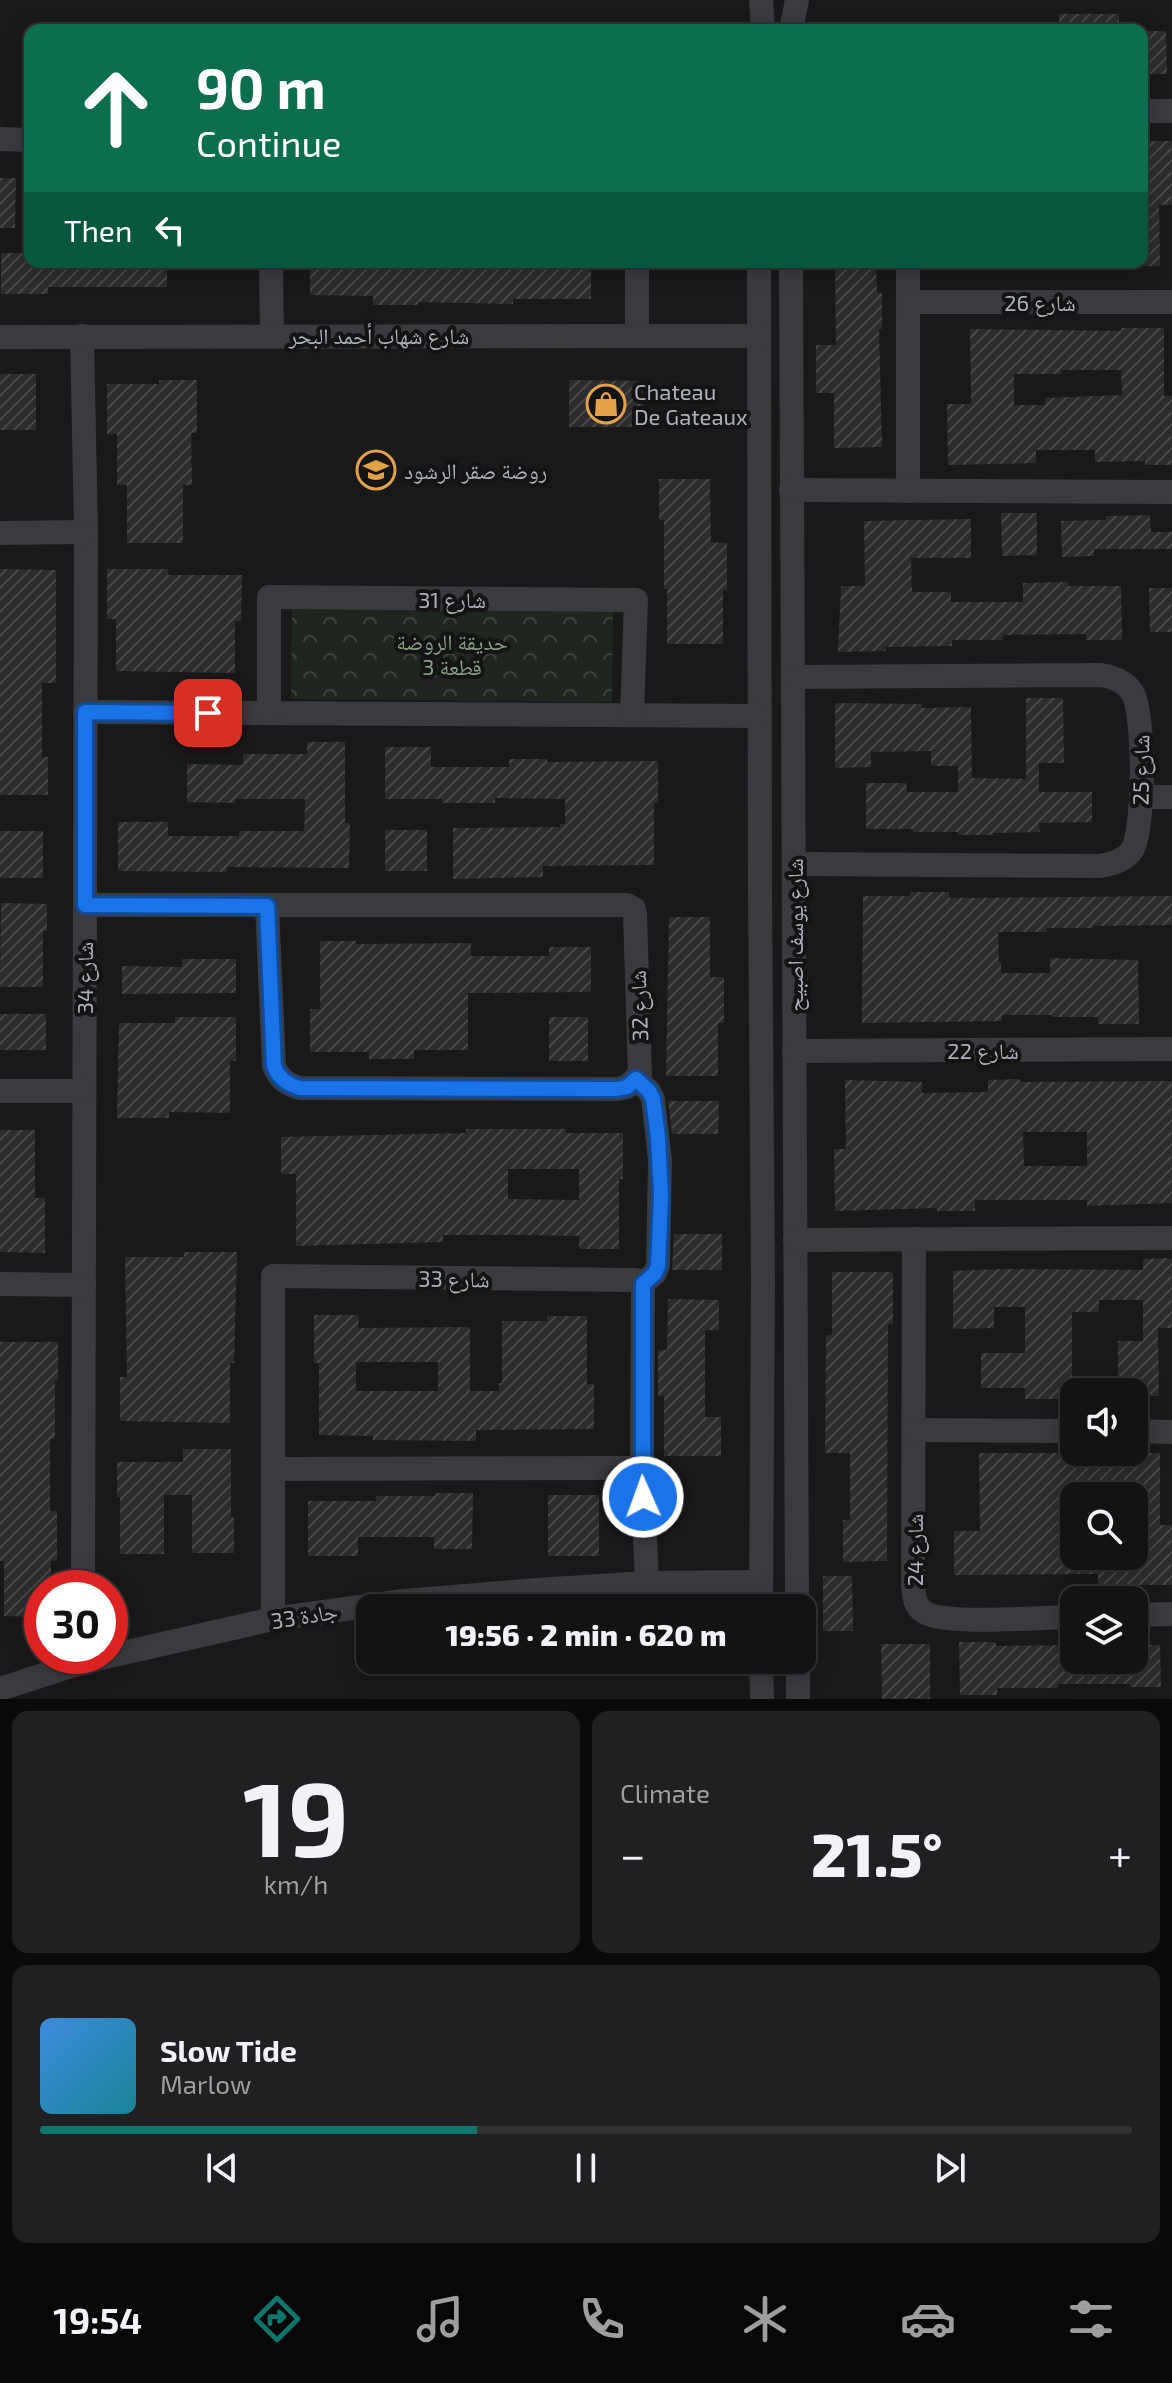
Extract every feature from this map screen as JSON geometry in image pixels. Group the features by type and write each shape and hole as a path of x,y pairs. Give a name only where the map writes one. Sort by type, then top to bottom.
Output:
{"street":[{"path":"761,0 763,24"},
{"path":"792,24 797,0"},
{"path":"1148,111 1172,111"},
{"path":"0,139 24,140"},
{"path":"271,268 272,335"},
{"path":"637,268 637,334"},
{"name":"شارع يوسف اصبيح","path":"759,268 763,1281 760,1594"},
{"name":"شارع يوسف اصبيح","path":"791,268 797,1594"},
{"path":"908,268 908,491"},
{"name":"شارع 26","path":"908,302 1172,302"},
{"name":"شارع 34","path":"82,336 86,532 83,1570"},
{"name":"شارع شهاب أحمد البحر","path":"0,337 758,336"},
{"path":"791,490 1172,492"},
{"path":"0,533 86,532"},
{"name":"شارع 31","path":"269,713 269,597 636,600 632,715"},
{"name":"شارع 25","path":"794,677 1101,675 1115,678 1131,691 1138,708 1141,797 1137,833 1131,850 1122,859 1100,866 794,864"},
{"path":"85,712 759,716"},
{"path":"1141,797 1172,797"},
{"name":"شارع 32","path":"85,905 627,905 634,909 635,914 641,1068 636,1079"},
{"path":"267,906 274,1066 286,1083 300,1088 617,1089 627,1087 636,1079 649,1091 653,1099 660,1160 658,1266 643,1284 642,1468 647,1583"},
{"path":"760,913 773,922 788,919 793,913"},
{"path":"760,957 765,950 781,946 794,957"},
{"name":"شارع 22","path":"794,1051 1172,1049"},
{"path":"0,1091 84,1091"},
{"path":"795,1240 1172,1238"},
{"name":"شارع 24","path":"914,1239 914,1598 918,1608 934,1617 952,1620 1060,1617"},
{"name":"شارع 33","path":"273,1619 273,1276 636,1280 643,1284"},
{"path":"0,1284 84,1285"},
{"path":"914,1430 1060,1431"},
{"path":"1148,1431 1172,1432"},
{"path":"273,1469 642,1468"},
{"name":"جادة 33","path":"128,1650 273,1619 404,1601 647,1583 760,1582"},
{"path":"1148,1615 1172,1614"},
{"name":"جادة 33","path":"0,1689 42,1674"},
{"path":"761,1674 762,1699"},
{"path":"798,1674 798,1699"}],"green space":[{"name":"حديقة الروضة قطعة 3","path":"292,605 613,608 612,702 291,699"}],"building":[{"path":"1059,14 1119,14 1119,24 1059,24"},
{"path":"1148,31 1166,31 1167,74 1148,74"},
{"path":"1148,141 1172,141 1172,205 1159,205 1160,266 1148,266"},
{"path":"0,178 16,178 15,228 0,228"},
{"path":"1,253 24,253 24,268 167,268 167,287 48,287 48,294 1,294"},
{"path":"310,268 591,268 591,299 513,299 513,304 418,302 418,305 373,305 373,296 310,295"},
{"path":"835,268 876,268 877,293 882,293 882,329 879,329 882,447 834,448 834,393 816,393 816,345 836,345"},
{"path":"1121,328 1164,328 1164,396 1172,396 1172,465 1145,465 1145,461 1095,462 1095,450 1036,450 1036,463 948,465 947,404 971,404 970,329 1121,331","holes":["1121,370 1122,395 1045,398 1045,405 1014,405 1014,374"]},
{"path":"0,374 36,374 36,430 0,430"},
{"path":"159,380 197,380 197,433 191,433 192,485 183,485 183,543 127,543 127,485 117,485 117,434 107,434 107,384 159,384"},
{"name":"Chateau De Gateaux","path":"569,380 643,381 643,427 569,427"},
{"path":"659,479 710,479 711,542 727,543 723,644 667,644 664,520 659,520"},
{"path":"1001,513 1037,513 1037,555 1002,556"},
{"path":"1150,515 1151,532 1172,532 1172,549 1094,549 1094,556 1062,557 1061,521"},
{"path":"971,519 971,558 911,558 912,592 951,592 951,602 1023,602 1023,583 1121,586 1122,640 1086,640 1086,634 1003,635 1003,640 952,640 952,646 885,647 886,651 838,652 841,586 865,586 864,521"},
{"path":"0,569 56,570 56,683 42,683 42,757 48,757 48,795 0,795"},
{"path":"107,569 168,569 168,575 242,575 241,621 235,621 235,673 116,671 116,619 107,619"},
{"path":"1149,588 1172,588 1172,632 1150,632"},
{"path":"1026,698 1063,698 1064,763 1039,763 1039,792 1092,792 1092,822 1039,823 1040,832 993,835 866,829 866,783 906,783 907,792 958,792 958,766 931,766 931,751 871,752 871,767 835,768 835,703 922,704 922,708 971,707 972,778 1026,779"},
{"path":"307,742 345,742 345,823 350,823 349,868 227,867 227,872 118,871 118,822 168,822 168,836 239,836 239,831 304,831 305,799 187,802 187,764 243,765 243,754 307,754"},
{"path":"385,747 431,747 431,767 509,767 509,759 547,759 547,762 658,761 654,865 543,866 543,877 453,879 453,828 560,827 560,824 565,824 565,799 495,798 495,803 442,803 442,799 385,799"},
{"path":"385,830 427,830 427,871 385,871"},
{"path":"0,831 43,831 43,878 0,878"},
{"path":"910,892 949,892 949,898 1172,896 1172,925 998,932 1001,973 1050,973 1050,958 1138,960 1139,1024 1098,1024 1098,1017 1051,1015 1002,1015 1002,1021 862,1023 863,896 910,896"},
{"path":"1,903 47,904 47,931 43,931 43,987 0,987"},
{"path":"669,917 710,917 710,977 724,977 724,1023 718,1023 718,1076 666,1076"},
{"path":"320,941 356,941 356,944 471,943 471,956 549,956 549,947 591,947 591,992 468,993 468,1050 414,1050 414,1059 369,1059 369,1052 310,1052 310,1009 320,1009"},
{"path":"182,959 236,959 236,993 122,994 122,966 182,967"},
{"path":"0,1014 46,1014 46,1050 0,1050"},
{"path":"175,1017 236,1017 236,1061 230,1061 230,1113 169,1112 169,1118 117,1118 119,1023 175,1023"},
{"path":"549,1017 588,1017 588,1061 549,1061"},
{"path":"845,1080 922,1082 922,1093 988,1092 988,1080 1172,1081 1172,1203 1087,1206 1087,1200 975,1200 975,1211 937,1211 937,1208 835,1211 834,1149 846,1149","holes":["1023,1132 1087,1132 1087,1166 1024,1166"]},
{"path":"668,1101 719,1101 718,1134 672,1134"},
{"path":"466,1129 566,1129 566,1133 623,1133 623,1179 619,1179 619,1249 579,1249 579,1236 525,1235 443,1235 443,1242 296,1246 296,1174 281,1174 281,1137 466,1133","holes":["508,1169 579,1169 579,1200 508,1199"]},
{"path":"0,1130 35,1130 35,1198 45,1198 45,1253 0,1252"},
{"path":"674,1234 722,1234 722,1270 672,1270"},
{"path":"184,1252 237,1252 234,1363 230,1363 230,1423 120,1421 120,1377 127,1377 125,1257 184,1257"},
{"path":"1172,1258 1172,1328 1158,1328 1159,1396 1148,1396 1148,1378 1118,1378 1118,1341 1143,1341 1143,1300 1099,1300 1099,1312 1072,1312 1072,1378 1060,1378 1060,1399 1025,1399 1025,1388 981,1388 981,1353 1025,1353 1025,1307 994,1307 994,1328 953,1329 953,1271 1143,1270 1143,1259"},
{"path":"832,1272 893,1272 893,1324 888,1324 887,1561 843,1562 843,1520 850,1520 850,1453 825,1453 826,1335 832,1335"},
{"path":"668,1299 719,1300 719,1330 705,1330 705,1417 721,1417 721,1456 664,1456 664,1396 658,1396 658,1350 667,1350"},
{"path":"314,1315 359,1315 358,1328 470,1327 470,1391 499,1391 499,1383 502,1383 502,1321 547,1321 547,1316 587,1316 587,1384 594,1384 594,1429 476,1430 476,1441 373,1440 373,1436 319,1435 319,1363 314,1363","holes":["358,1362 438,1362 438,1391 356,1391"]},
{"path":"0,1342 58,1342 55,1439 50,1439 50,1511 57,1511 57,1561 51,1561 51,1570 24,1570 24,1617 4,1616 4,1561 0,1561"},
{"path":"183,1449 231,1449 234,1553 192,1553 192,1495 164,1495 164,1554 120,1554 117,1462 183,1462"},
{"path":"979,1453 1060,1453 1060,1466 1148,1466 1148,1453 1160,1453 1160,1525 1172,1525 1172,1585 1098,1585 1098,1574 954,1575 954,1531 980,1531"},
{"path":"435,1493 473,1493 472,1549 434,1549 434,1537 358,1537 358,1556 308,1556 308,1501 376,1501 376,1496 435,1496"},
{"path":"548,1495 599,1495 599,1556 548,1556"},
{"path":"823,1576 852,1576 853,1631 823,1631"},
{"path":"959,1642 996,1642 996,1646 1060,1645 1060,1674 1148,1674 1148,1645 1160,1645 1161,1687 1058,1684 1058,1688 997,1688 997,1695 960,1695"},
{"path":"881,1644 930,1644 930,1699 882,1699"}],"place":[{"name":"Chateau De Gateaux","path":"606,404"},
{"name":"روضة صقر الرشود","path":"376,470"}],"route":[{"path":"208,713 85,712 85,905 267,906 274,1066 280,1078 300,1088 617,1089 627,1087 636,1079 649,1091 653,1099 658,1138 661,1196 658,1266 643,1284 643,1497"}]}
